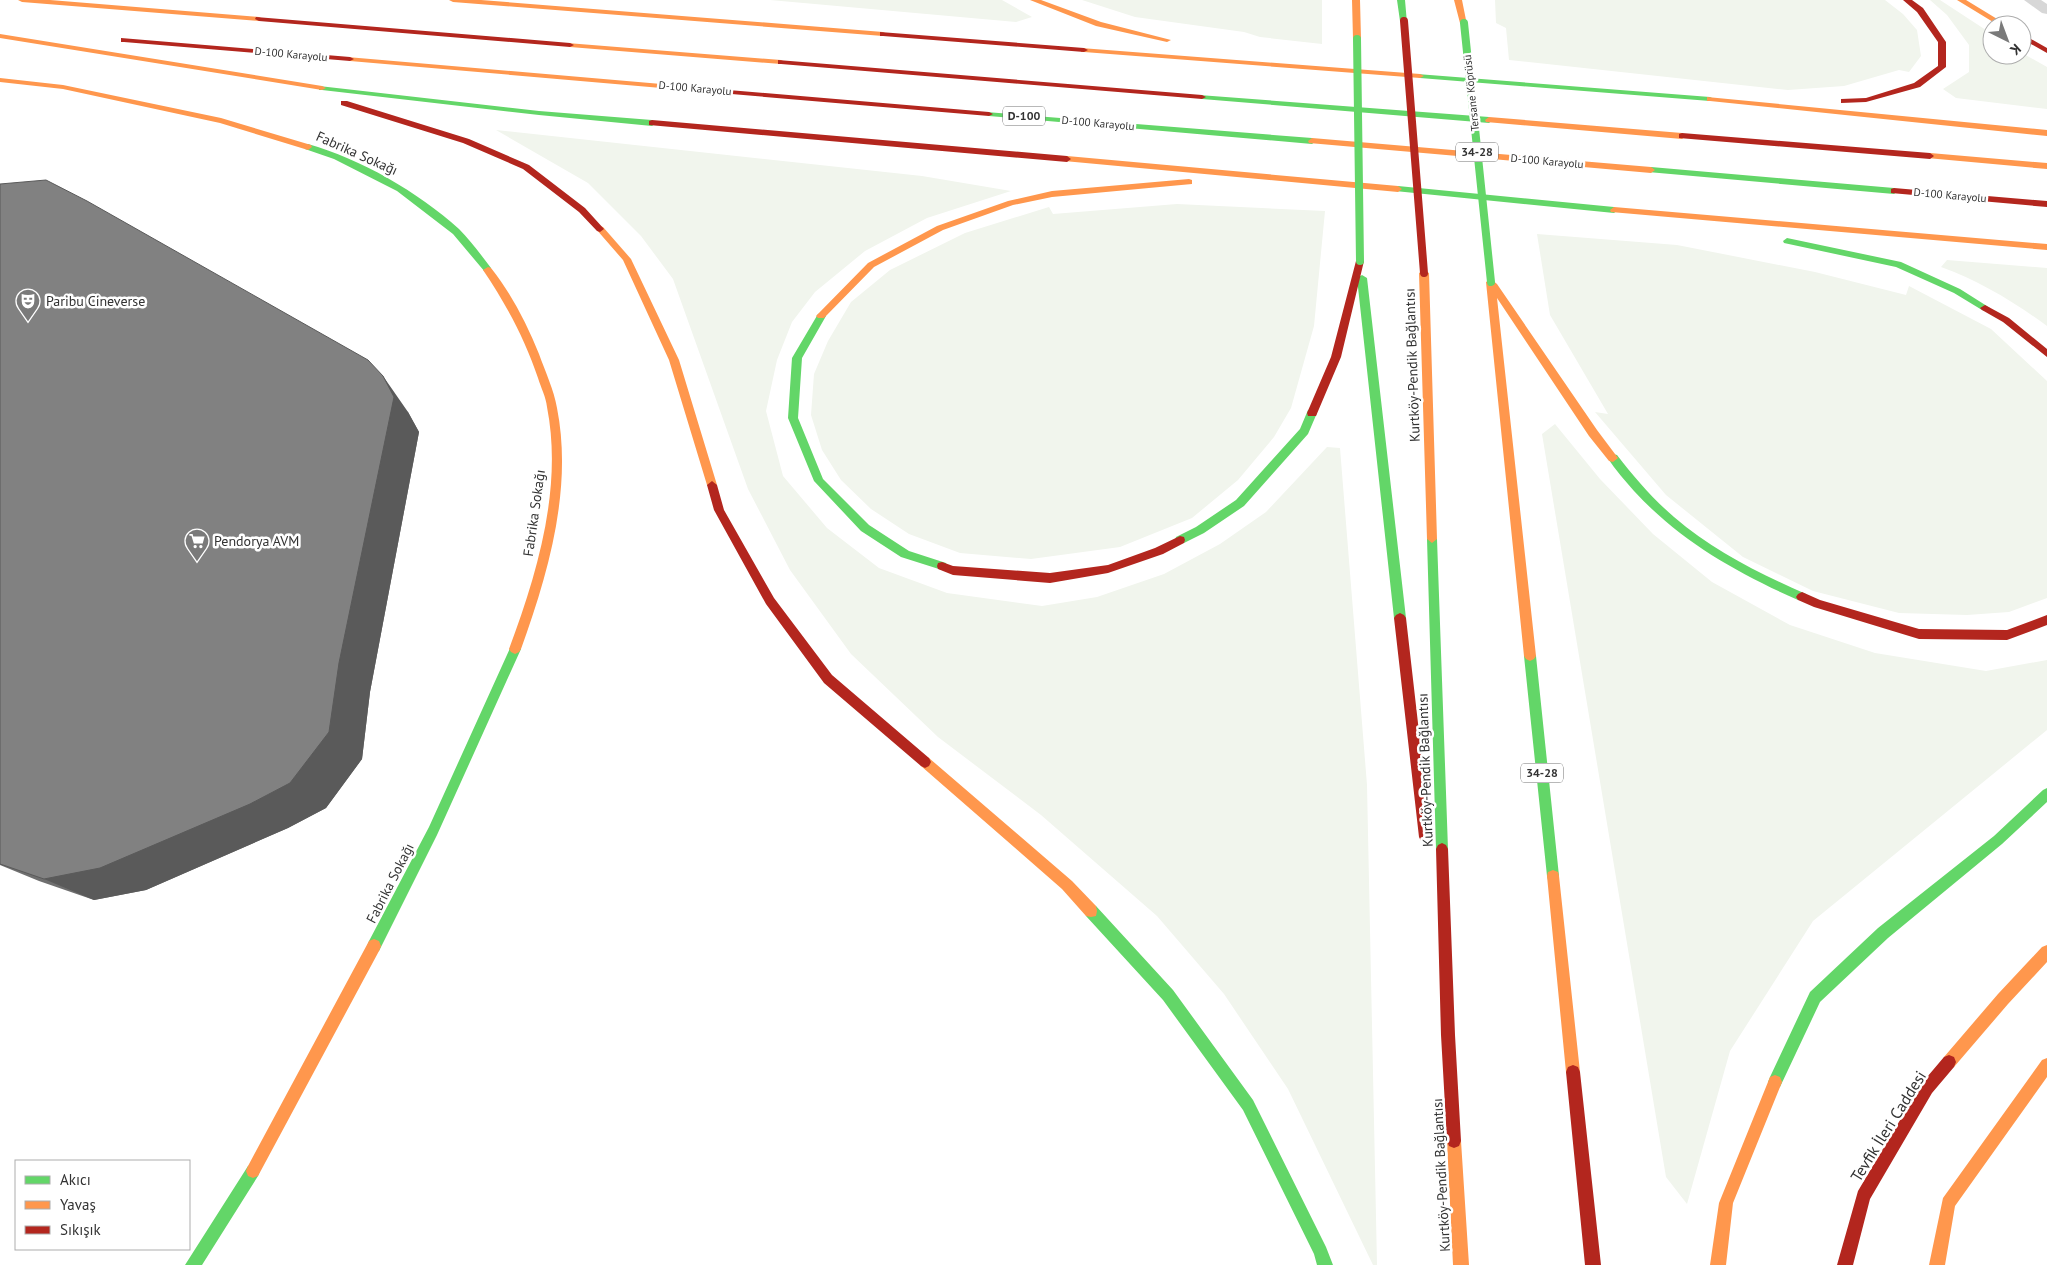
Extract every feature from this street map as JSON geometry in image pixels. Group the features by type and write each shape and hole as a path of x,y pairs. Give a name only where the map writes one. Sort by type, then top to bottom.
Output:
{"main road":[{"path":"22,0 2047,166"},
{"path":"453,0 1757,103 2047,132"},
{"path":"1034,0 1067,15 1133,34 1178,41"},
{"path":"1356,0 1360,261 1426,846"},
{"name":"Kurtköy-Pendik Bağlantısı","path":"1401,0 1424,273 1448,1035 1461,1265"},
{"name":"34-28","path":"1458,0 1464,23"},
{"path":"1464,23 1470,0"},
{"path":"1757,103 1866,100 1917,85 1942,67 1942,42 1920,10 1907,0"},
{"path":"1961,0 1986,15"},
{"name":"Tersane Köprüsü","path":"1464,23 1491,282"},
{"path":"0,29 70,35"},
{"path":"0,36 271,80 539,113 1267,176 1658,214 2047,247"},
{"name":"D-100 Karayolu","path":"109,38 2047,204"},
{"path":"2032,42 2047,51"},
{"path":"1214,48 1296,66"},
{"name":"Fabrika Sokağı","path":"0,80 63,86 220,121 283,138 337,157 400,189 456,232 497,281 530,340 553,410 556,451 554,491 547,544 531,607 485,720 433,832 354,985 261,1158 194,1265"},
{"path":"271,80 466,141 526,167 582,210 627,259 674,360 719,510 770,601 828,678 1067,885 1168,995 1248,1105 1321,1252 1325,1265"},
{"path":"1267,176 1052,194 1011,204 940,228 872,265 824,312 797,358 793,418 820,481 865,528 905,554 953,570 1050,578 1108,569 1159,551 1200,530 1240,503 1304,430 1336,357 1360,261"},
{"path":"1658,214 1751,233"},
{"path":"1779,239 1898,264 1957,291 2006,320 2047,354"},
{"path":"1491,282 1593,433 1629,478 1670,520 1716,553 1763,580 1818,604 1919,634 2007,635 2047,620"},
{"name":"34-28","path":"1491,282 1593,1265"},
{"path":"1718,1265 1726,1204 1768,1097 1815,997 1883,933 1998,840 2047,794"},
{"path":"1432,896 1448,1035"},
{"name":"Tevfik İleri Caddesi","path":"1845,1265 1863,1196 1927,1088 2003,998 2047,952"},
{"path":"1937,1265 1948,1203 2047,1065"},
{"name":"Fabrika Sokağı","path":"225,1238 261,1158"}],"lane":[{"path":"2031,0 2047,10"}],"shaded area":[{"path":"770,0 1002,0 1032,17 1016,22"},
{"path":"1082,0 1322,0 1322,44 1260,37 1244,32 1135,17"},
{"path":"1495,0 1885,0 1903,14 1917,30 1921,56 1909,72 1899,70 1844,86 1788,90 1509,60 1506,28 1496,23"},
{"path":"1930,0 1940,0 1982,27 1982,65 2032,65 2032,59 2047,67 2047,109 1956,98 1943,89 1969,72 1969,45 1947,15"},
{"path":"496,130 922,176 1011,191 927,218 865,251 815,292 792,322 777,360 766,411 783,476 827,528 879,568 947,593 1042,606 1097,597 1164,574 1220,544 1266,512 1327,447 1340,448 1367,785 1377,1265 1373,1265 1288,1089 1224,994 1157,916 1041,815 938,737 851,654 790,570 748,489 673,279 641,236 588,183"},
{"path":"1177,204 1325,211 1314,326 1291,408 1274,437 1238,480 1192,518 1120,547 1031,559 960,553 909,534 871,509 841,480 822,450 811,415 814,374 828,341 851,302 890,270 965,233 1049,207 1053,214"},
{"path":"1537,234 1677,245 1815,272 1906,295 1909,286 1991,329 2047,381 2047,598 2009,612 1967,615 1899,613 1813,591 1743,557 1666,495 1595,412 1608,414 1550,315"},
{"path":"1947,260 2047,268 2047,326 1996,293 1941,267"},
{"path":"1555,424 1600,479 1653,534 1712,582 1790,625 1875,653 1986,671 2047,660 2047,730 1813,921 1730,1051 1687,1204 1666,1177 1542,434"}],"building":[{"name":"Pendorya AVM","path":"46,180 87,201 368,360 383,376 394,397 339,663 329,732 290,783 250,804 100,868 44,879 0,864 0,184"}],"traffic: fast":[{"path":"1401,0 1404,21"},
{"path":"1464,23 1491,282"},
{"path":"1357,39 1360,261"},
{"path":"1420,76 1710,99"},
{"path":"322,88 539,113 652,123"},
{"path":"1202,97 1489,120"},
{"path":"989,114 1312,141"},
{"path":"308,147 337,157 400,189 456,232 488,270"},
{"path":"1651,170 1894,191"},
{"path":"1398,189 1614,210"},
{"path":"1787,241 1898,264 1957,291 1985,308"},
{"path":"1362,278 1400,618"},
{"path":"821,316 797,358 793,418 819,481 865,528 905,554 942,566"},
{"path":"1180,540 1200,530 1240,503 1304,431 1312,413"},
{"path":"1613,458 1655,505 1685,532 1716,554 1802,597"},
{"path":"1432,539 1442,849"},
{"path":"374,946 433,831 515,649"},
{"path":"1530,656 1553,876"},
{"path":"1775,1082 1815,997 1883,933 1998,840 2047,794"},
{"path":"1091,911 1168,995 1248,1105 1321,1252 1325,1265"},
{"path":"193,1265 253,1171"}],"traffic: slow":[{"path":"22,0 259,19"},
{"path":"453,0 883,34"},
{"path":"1034,0 1099,24 1167,40"},
{"path":"1356,0 1357,39"},
{"path":"1458,0 1464,23"},
{"path":"1961,0 1986,15"},
{"path":"0,36 322,88"},
{"path":"570,45 781,62"},
{"path":"1084,50 1420,76"},
{"path":"350,59 696,89"},
{"path":"0,80 63,87 221,121 308,147"},
{"path":"1710,99 2047,133"},
{"path":"1489,120 1682,136"},
{"path":"1312,141 1651,170"},
{"path":"1930,156 2047,166"},
{"path":"1067,159 1398,189"},
{"path":"821,316 871,265 940,228 1011,203 1052,194 1189,182"},
{"path":"1614,210 2047,247"},
{"path":"600,229 627,259 674,360 712,485"},
{"path":"488,270 500,286 525,332 552,404 556,440 554,501 549,532 534,593 515,649"},
{"path":"1424,273 1432,539"},
{"path":"1491,282 1530,656"},
{"path":"1494,286 1593,433 1613,458"},
{"path":"925,762 1067,885 1091,911"},
{"path":"1553,876 1573,1072"},
{"path":"253,1171 374,946"},
{"path":"1949,1062 2003,999 2047,952"},
{"path":"1937,1265 1948,1203 2047,1065"},
{"path":"1718,1265 1726,1203 1775,1082"},
{"path":"1454,1141 1461,1265"}],"traffic: jam":[{"path":"1844,101 1866,100 1917,85 1942,67 1942,42 1920,10 1907,0"},
{"path":"259,19 570,45"},
{"path":"1404,21 1424,273"},
{"path":"883,34 1084,50"},
{"path":"124,40 350,59"},
{"path":"2032,42 2047,51"},
{"path":"781,62 1202,97"},
{"path":"696,89 989,114"},
{"path":"344,103 466,141 526,167 582,210 600,229"},
{"path":"652,123 1067,159"},
{"path":"1682,136 1930,156"},
{"path":"1894,191 2047,204"},
{"path":"1312,413 1336,357 1360,261"},
{"path":"1985,308 2006,320 2047,354"},
{"path":"712,485 719,510 770,601 828,679 925,762"},
{"path":"942,566 953,570 1050,578 1108,569 1159,551 1180,540"},
{"path":"1802,597 1818,604 1919,634 2007,635 2047,620"},
{"path":"1400,618 1425,837"},
{"path":"1442,849 1448,1035 1454,1141"},
{"path":"1845,1265 1863,1196 1927,1088 1949,1062"},
{"path":"1573,1072 1593,1265"}],"place":[{"name":"Paribu Cineverse","path":"28,322"},
{"name":"Pendorya AVM","path":"197,562"}]}
